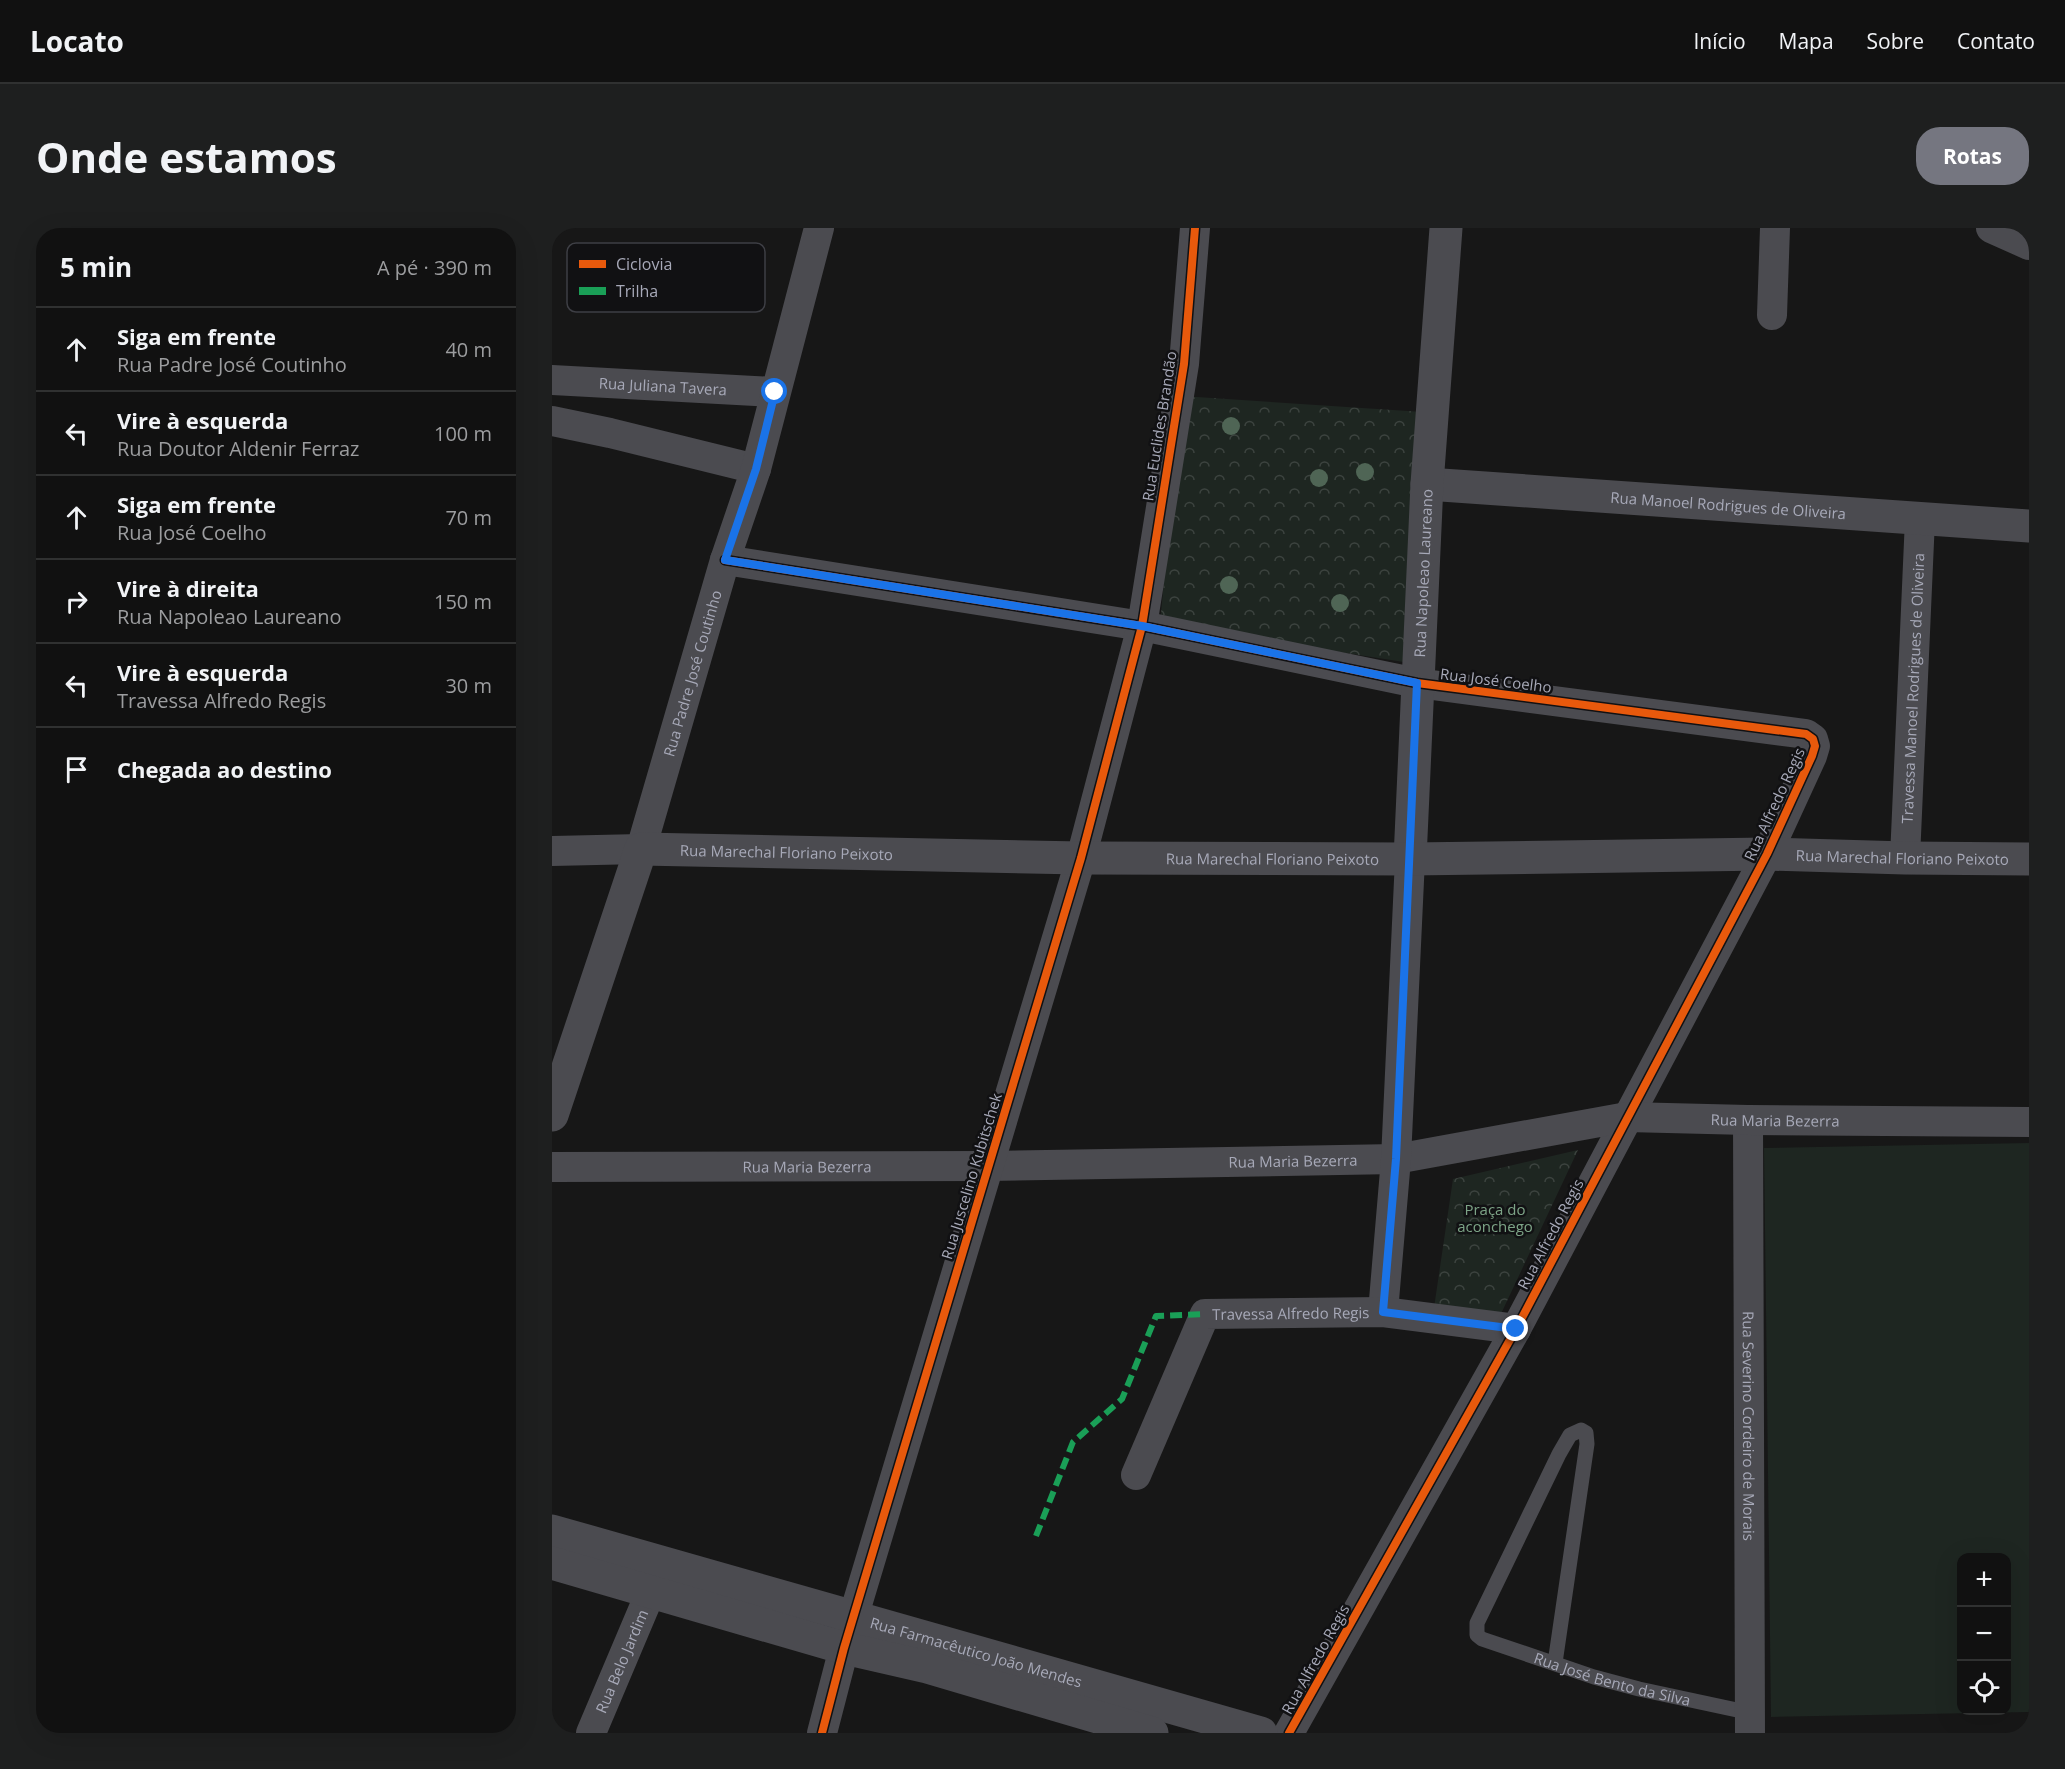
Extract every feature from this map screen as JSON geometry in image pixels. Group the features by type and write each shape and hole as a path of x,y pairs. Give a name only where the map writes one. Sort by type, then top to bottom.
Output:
{"street":[{"name":"Rua Padre José Coutinho","path":"552,1115 641,849 725,560 756,469 819,228"},
{"name":"Rua Euclides Brandão","path":"1142,626 1184,364 1196,228"},
{"name":"Rua Napoleao Laureano","path":"1383,1312 1396,1159 1427,484 1446,228"},
{"path":"1772,315 1775,228"},
{"path":"1991,228 2029,245"},
{"name":"Rua Juliana Tavera","path":"552,380 775,392"},
{"path":"552,421 756,469"},
{"name":"Rua Manoel Rodrigues de Oliveira","path":"1427,484 2029,526"},
{"name":"Travessa Manoel Rodrigues de Oliveira","path":"1905,858 1920,519"},
{"name":"Rua José Coelho","path":"725,560 1142,626 1417,683 1806,734 1813,739"},
{"name":"Rua Juscelino Kubitschek","path":"822,1733 844,1648 1081,858 1142,626"},
{"name":"Rua Alfredo Regis","path":"1289,1733 1516,1329 1767,854 1812,756 1815,746 1813,739"},
{"name":"Rua Marechal Floriano Peixoto","path":"552,851 641,849 1081,858 1410,859 1767,854 1905,858 2029,858"},
{"name":"Rua Maria Bezerra","path":"552,1167 988,1166 1396,1159 1627,1116 1748,1120 2029,1122"},
{"name":"Rua Severino Cordeiro de Morais","path":"1748,1120 1750,1723"},
{"name":"Travessa Alfredo Regis","path":"1137,1475 1205,1314 1383,1312 1516,1329"},
{"name":"Rua Farmacêutico João Mendes","path":"552,1531 657,1577 844,1648 927,1667 1152,1733"},
{"name":"Rua Farmacêutico João Mendes","path":"552,1563 657,1577 854,1617 1261,1733"},
{"name":"Rua Belo Jardim","path":"591,1733 657,1577"}],"lane":[{"name":"Rua José Bento da Silva","path":"1556,1663 1587,1444 1586,1433 1581,1430 1570,1435 1559,1454 1477,1623 1477,1635 1482,1640 1594,1677 1750,1723"}],"green space":[{"path":"1181,396 1423,412 1404,662 1160,624"},
{"path":"2029,1143 2029,1712 2011,1712 2011,1553 1957,1553 1957,1713 1771,1717 1764,1148"},
{"name":"Praça do aconchego","path":"1578,1150 1499,1318 1434,1308 1453,1179"}],"marked path":[{"path":"1036,1536 1073,1442 1122,1399 1156,1316 1205,1314"}],"cycle path":[{"path":"822,1733 844,1648 1081,858 1142,626 1184,364 1195,228"},
{"path":"725,560 1142,626 1417,683 1806,734 1813,739 1815,746 1812,756 1767,854 1516,1329 1289,1733"}],"route":[{"path":"775,392 756,469 725,560 1142,626 1417,683 1396,1159 1383,1312 1516,1329"}]}
